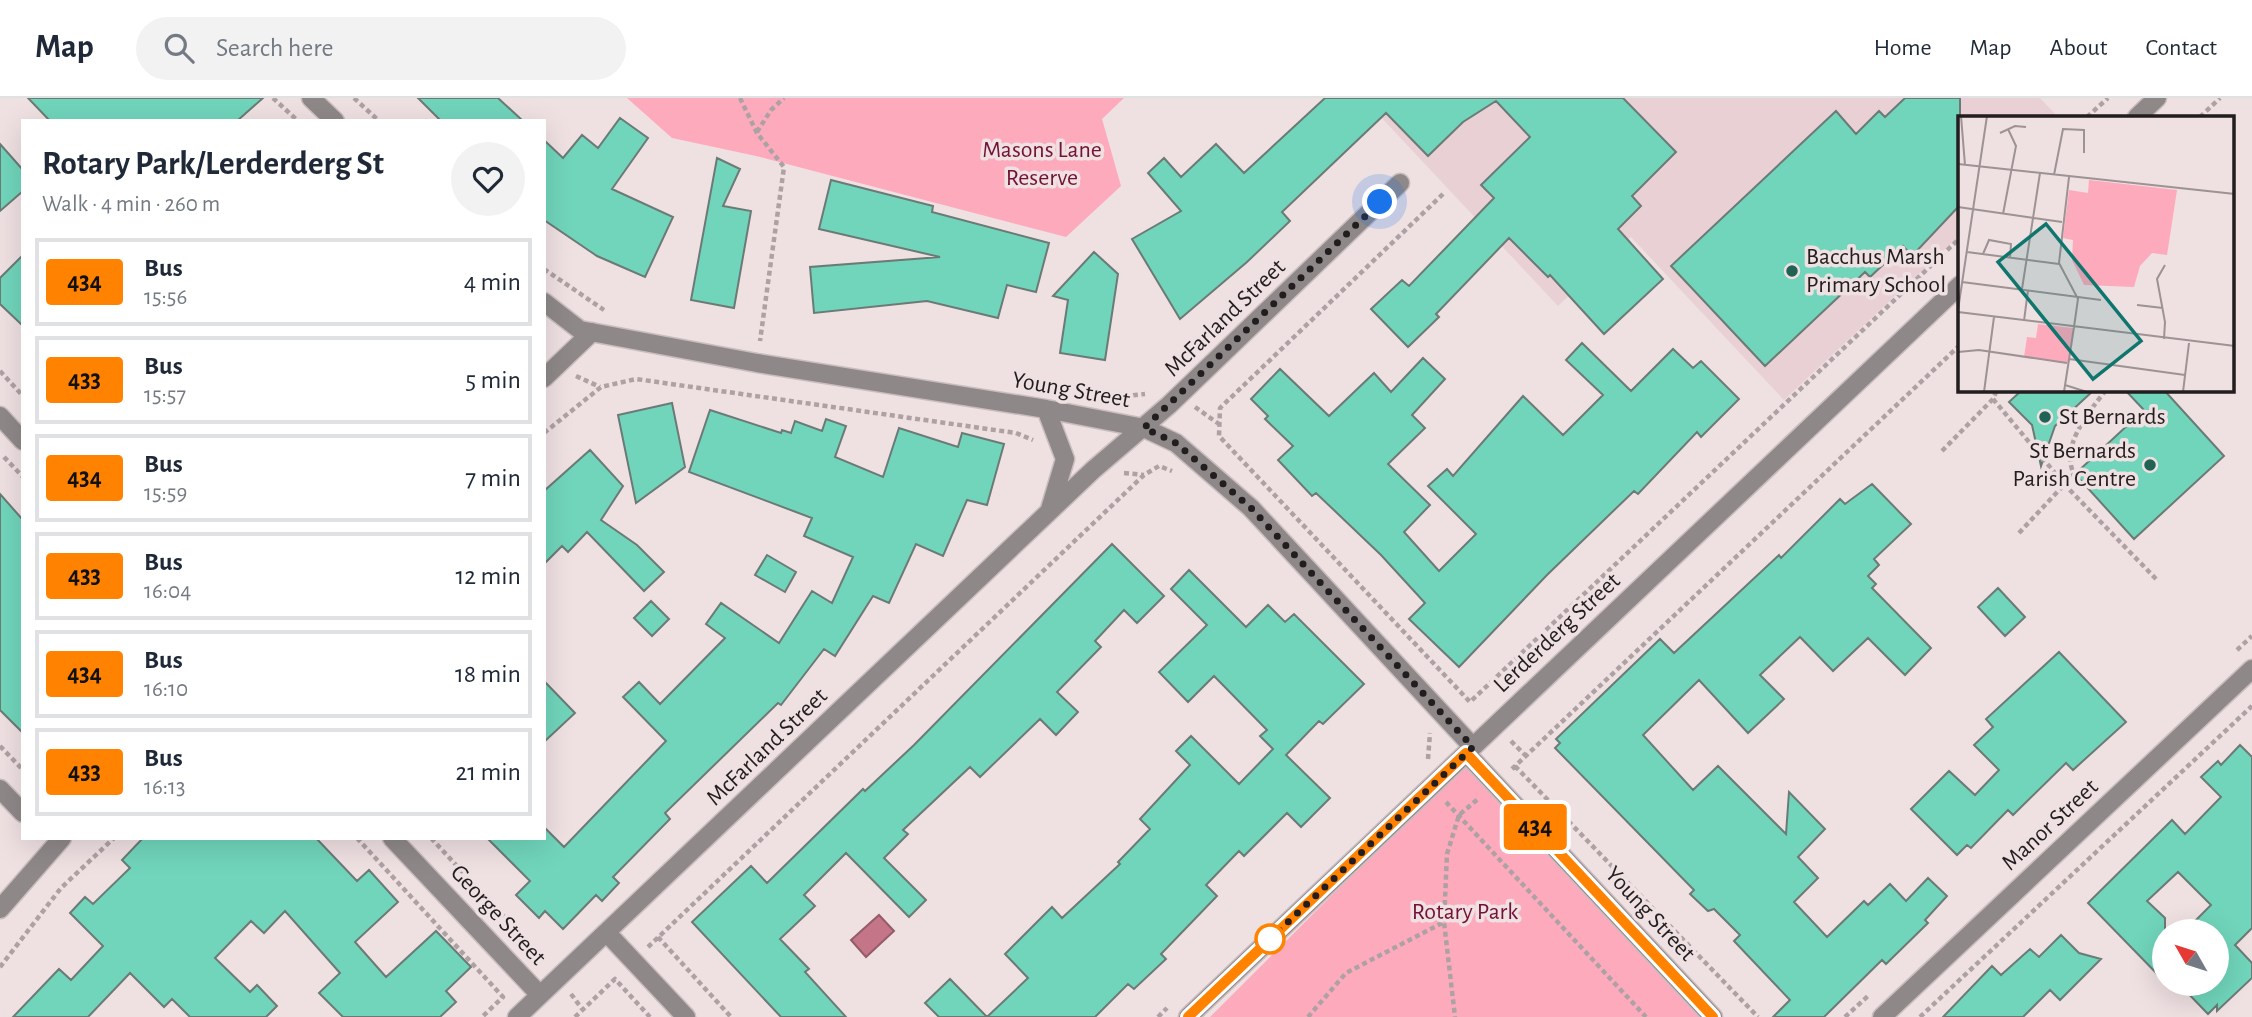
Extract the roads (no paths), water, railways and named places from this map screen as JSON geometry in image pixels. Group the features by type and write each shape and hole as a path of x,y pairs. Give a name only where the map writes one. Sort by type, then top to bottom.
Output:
{"street":[{"path":"311,98 333,119"},
{"path":"2138,116 2157,98"},
{"name":"McFarland Street","path":"517,1017 1093,470 1144,428 1400,183"},
{"name":"Lerderderg Street","path":"1188,1017 1958,287"},
{"name":"Young Street","path":"546,304 580,330 757,363 1046,409 1144,428 1176,443 1251,508 1469,750 1495,784 1713,1017"},
{"path":"546,376 592,332"},
{"name":"McFarland Street","path":"1046,409 1065,459 1049,512"},
{"path":"0,416 21,439"},
{"name":"Manor Street","path":"1882,1017 2252,669"},
{"path":"0,789 21,811"},
{"name":"George Street","path":"394,840 540,995"},
{"path":"0,909 54,841"},
{"path":"607,933 686,1017"}],"place":[{"name":"Bacchus Marsh Primary School","path":"1792,271"},
{"name":"St Bernards","path":"2045,417"},
{"name":"St Bernards Parish Centre","path":"2150,465"}],"park label":[{"name":"Masons Lane Reserve","path":"1042,164"},
{"name":"Rotary Park","path":"1465,912"}]}
